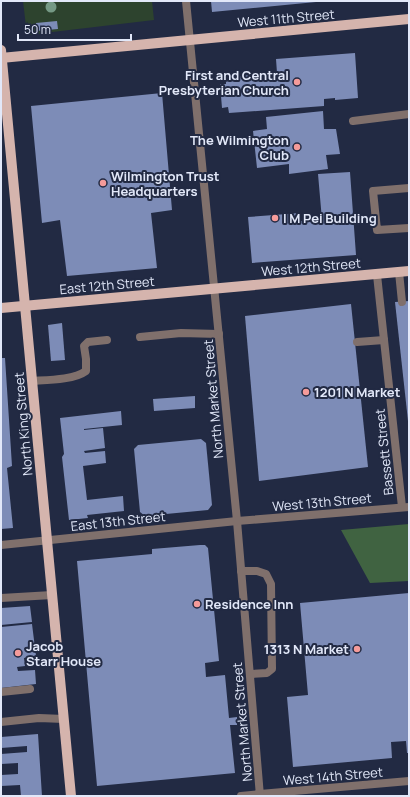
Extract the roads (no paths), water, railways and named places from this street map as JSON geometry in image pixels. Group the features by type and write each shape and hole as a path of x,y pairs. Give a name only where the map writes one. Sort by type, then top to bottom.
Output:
{"main road":[{"name":"West 11th Street","path":"1,56 409,19"},
{"name":"North King Street","path":"1,56 71,796"},
{"name":"West 12th Street","path":"215,289 409,271"},
{"name":"East 12th Street","path":"1,308 215,289"}],"street":[{"name":"North Market Street","path":"186,1 237,521 260,795"},
{"path":"353,121 409,114"},
{"path":"409,188 373,191 377,230 409,228"},
{"path":"398,272 402,302"},
{"name":"Bassett Street","path":"377,275 405,507"},
{"path":"140,337 181,333 219,334"},
{"path":"32,381 60,379 81,374 86,371 84,346 88,342 107,340"},
{"path":"357,342 384,340"},
{"name":"West 13th Street","path":"237,521 405,507"},
{"name":"East 13th Street","path":"1,545 237,521"},
{"path":"241,571 257,571 266,574 270,584 272,669 267,673 250,674"},
{"path":"1,598 52,595"},
{"path":"1,692 30,688"},
{"path":"1,722 39,718 64,719"},
{"name":"West 14th Street","path":"241,796 409,781"}],"place":[{"name":"First and Central Presbyterian Church","path":"297,82"},
{"name":"The Wilmington Club","path":"297,147"},
{"name":"Wilmington Trust Headquarters","path":"103,183"},
{"name":"I M Pei Building","path":"275,218"},
{"name":"1201 N Market","path":"306,392"},
{"name":"Residence Inn","path":"197,604"},
{"name":"1313 N Market","path":"357,649"},
{"name":"Jacob Starr House","path":"18,653"}]}
